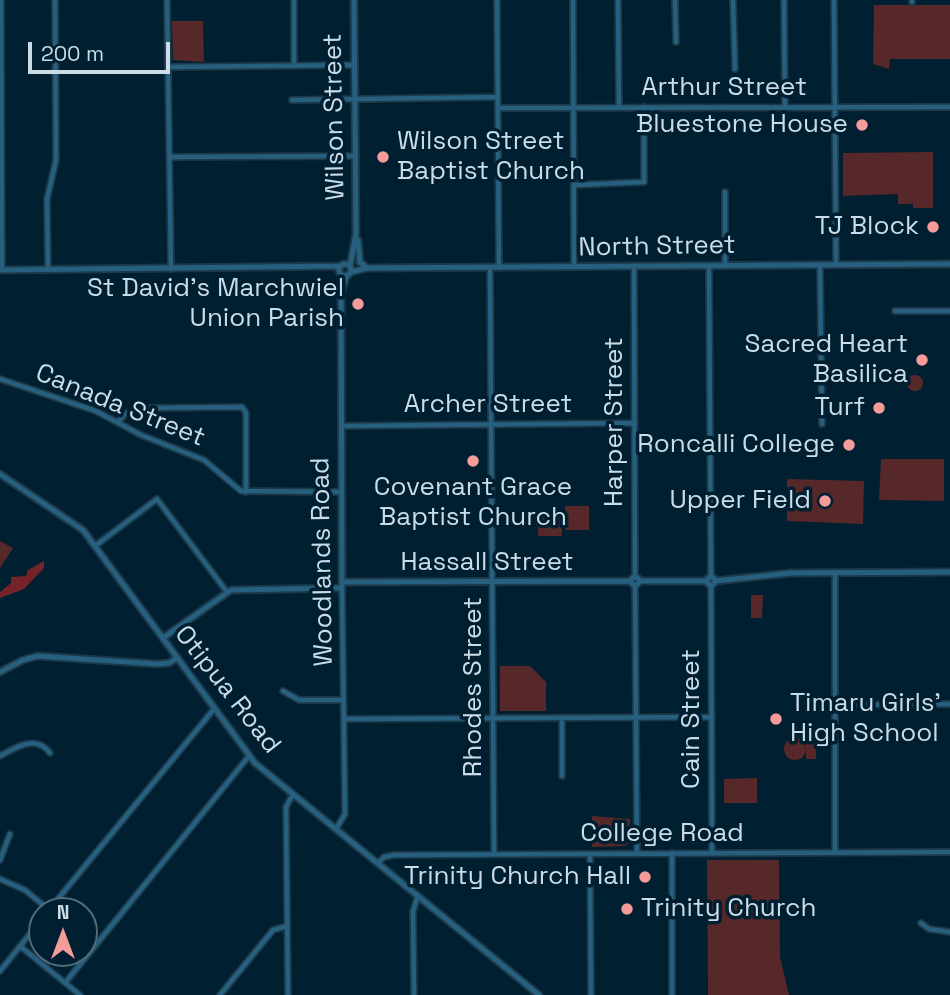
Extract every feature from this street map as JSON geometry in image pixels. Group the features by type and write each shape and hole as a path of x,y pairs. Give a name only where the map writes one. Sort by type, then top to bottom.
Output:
{"street":[{"path":"1,0 1,270"},
{"path":"48,270 47,199 56,160 55,0"},
{"path":"167,0 171,269"},
{"path":"294,0 294,66"},
{"name":"Wilson Street","path":"354,0 356,234 360,262 366,268"},
{"path":"497,0 499,267"},
{"path":"573,0 574,267"},
{"path":"618,0 619,108"},
{"path":"675,0 676,42"},
{"path":"733,0 735,69"},
{"path":"784,0 785,107"},
{"path":"834,0 836,265"},
{"path":"167,67 354,65"},
{"path":"292,100 498,97"},
{"path":"574,185 644,183 644,107"},
{"name":"Arthur Street","path":"498,108 950,107"},
{"path":"169,157 355,156"},
{"path":"725,192 725,265"},
{"name":"Wilson Street","path":"346,270 356,234"},
{"name":"North Street","path":"1,270 346,270 950,264"},
{"path":"820,265 822,424"},
{"name":"Harper Street","path":"634,266 637,853"},
{"name":"Cain Street","path":"709,266 712,853"},
{"name":"Rhodes Street","path":"491,267 494,854"},
{"name":"Woodlands Road","path":"336,829 345,814 341,292 346,270"},
{"path":"895,311 950,311"},
{"name":"Canada Street","path":"0,379 96,411 205,460 232,485 246,492"},
{"path":"118,422 125,414 141,408 242,407 246,413 246,492 342,492"},
{"name":"Archer Street","path":"341,426 635,423"},
{"name":"Otipua Road","path":"0,474 75,523 95,546 249,756 539,995"},
{"path":"95,546 157,499 227,592 163,638"},
{"name":"Hassall Street","path":"227,592 342,585 711,581 772,573 950,572"},
{"path":"835,573 835,852"},
{"path":"0,672 23,660 38,656 158,664 169,663 177,658"},
{"path":"283,691 299,700 343,700"},
{"path":"836,705 950,705"},
{"path":"60,897 214,709"},
{"path":"344,719 712,717"},
{"path":"562,718 562,776"},
{"path":"0,757 29,743 44,746 50,753"},
{"path":"65,983 249,756"},
{"path":"288,995 286,807 293,794"},
{"path":"0,860 10,834"},
{"name":"College Road","path":"378,863 389,855 950,852"},
{"path":"672,853 672,995"},
{"path":"590,854 591,995"},
{"path":"0,879 33,897"},
{"path":"414,995 413,911 418,896"},
{"path":"921,923 929,929 950,932"},
{"path":"220,995 273,930 287,926"},
{"path":"0,971 28,936"},
{"path":"20,946 80,995"}],"shaded area":[{"path":"874,5 950,5 950,59 890,59 889,69 873,64"},
{"path":"172,21 203,21 204,62 173,60"},
{"path":"933,152 933,208 913,208 913,204 898,204 898,194 843,196 843,153"},
{"path":"915,375 921,377 921,389 915,391 909,389 907,383 909,377"},
{"path":"881,459 944,459 944,501 879,500"},
{"name":"Upper Field","path":"787,479 864,481 863,524 787,521"},
{"path":"565,506 589,506 589,530 565,530"},
{"path":"538,512 562,512 562,536 538,536"},
{"path":"0,541 13,548 0,568"},
{"path":"44,561 44,568 24,589 0,598 0,592 11,583 11,577 26,576 28,570"},
{"path":"751,595 763,595 762,618 751,618"},
{"path":"500,666 530,666 546,682 546,711 500,711"},
{"path":"795,738 803,741 806,749 803,757 795,760 787,757 784,749 787,741"},
{"path":"806,738 816,738 816,759 806,759"},
{"path":"757,778 757,803 724,803 724,779"},
{"path":"592,816 630,819 630,842 625,846 592,847"},
{"path":"707,860 779,860 780,957 789,995 708,995"}],"place":[{"name":"Bluestone House","path":"862,125"},
{"name":"Wilson Street Baptist Church","path":"383,157"},
{"name":"TJ Block","path":"933,227"},
{"name":"St David's Marchwiel Union Parish","path":"358,304"},
{"name":"Sacred Heart Basilica","path":"922,360"},
{"name":"Turf","path":"879,408"},
{"name":"Roncalli College","path":"849,445"},
{"name":"Covenant Grace Baptist Church","path":"473,461"},
{"name":"Upper Field","path":"825,501"},
{"name":"Timaru Girls' High School","path":"776,719"},
{"name":"Trinity Church Hall","path":"645,877"},
{"name":"Trinity Church","path":"627,909"}]}
